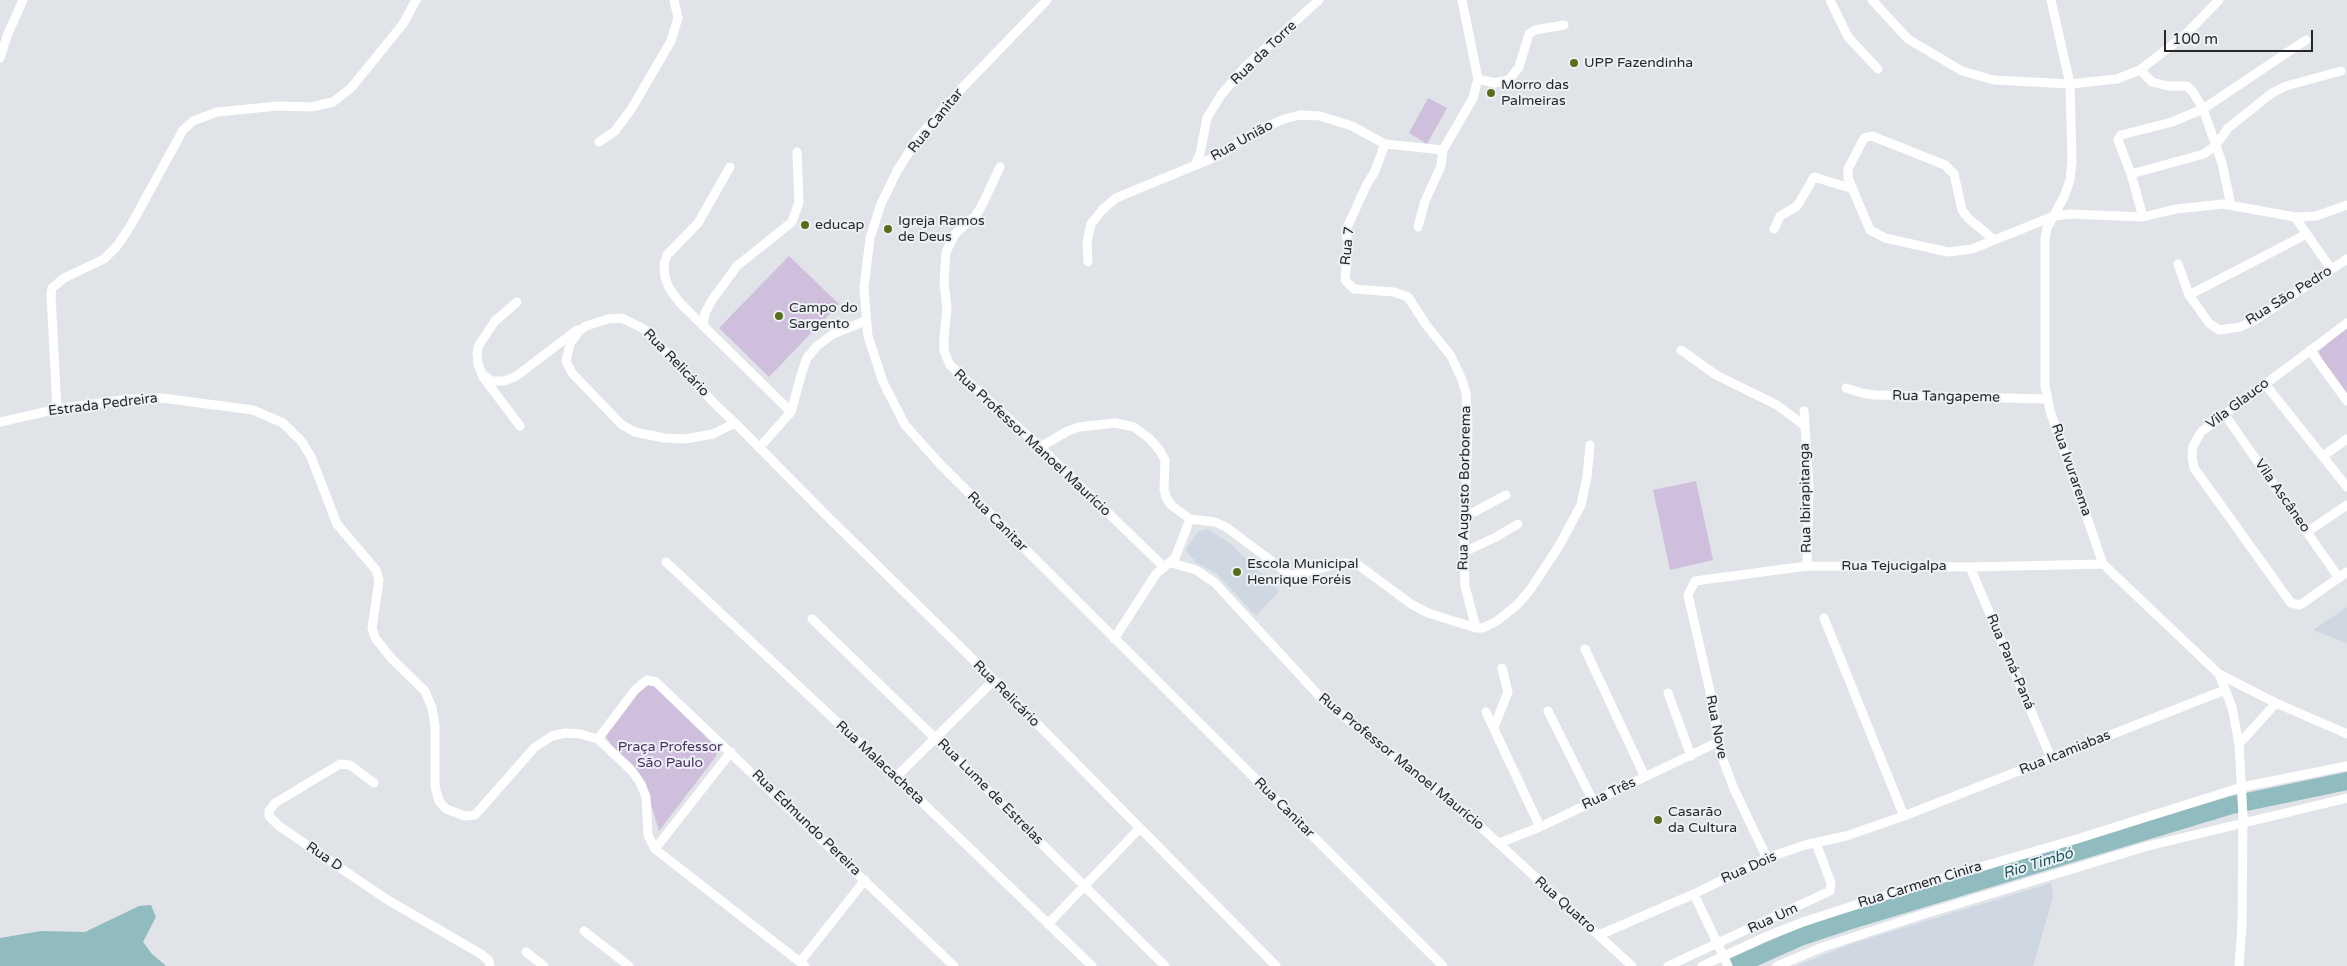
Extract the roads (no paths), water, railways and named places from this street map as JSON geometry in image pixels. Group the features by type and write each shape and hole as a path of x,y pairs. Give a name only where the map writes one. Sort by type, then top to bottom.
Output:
{"street":[{"path":"0,58 7,36 23,0"},
{"path":"57,409 52,288 64,278 104,259 117,246 131,225 183,130 192,121 217,112 278,106 311,107 333,102 351,88 403,24 416,0"},
{"path":"599,142 615,131 632,108 671,41 678,18 674,0"},
{"name":"Rua Canitar","path":"1047,0 932,120 897,171 881,204 870,238 864,288 865,321 883,382 905,424 940,464 1443,966"},
{"name":"Rua da Torre","path":"1195,165 1200,154 1207,118 1222,95 1245,67 1319,0"},
{"path":"1418,227 1425,201 1443,161 1443,150 1473,98 1478,79 1462,0"},
{"path":"1830,0 1848,37 1878,69"},
{"path":"1872,0 1908,39 1962,71 1994,80 2070,84 2117,79 2140,70 2186,34 2219,0"},
{"name":"Rua Ivurarema","path":"2051,0 2070,84 2072,161 2070,180 2060,205 2047,228 2045,239 2043,368 2047,399 2103,564 2219,674"},
{"path":"1478,79 1495,83 1509,80 1519,67 1529,34 1535,30 1564,25"},
{"path":"2143,217 2119,137 2122,134 2172,122 2203,109 2306,40"},
{"path":"2140,70 2152,82 2168,86 2187,86 2194,92 2203,109 2216,145 2231,205"},
{"path":"2131,174 2195,157 2216,145 2228,128 2272,94 2286,86 2341,71"},
{"name":"Rua União","path":"1088,262 1087,242 1091,224 1109,204 1125,194 1220,155 1257,131 1284,119 1314,114 1352,126 1385,144 1443,150"},
{"path":"1992,240 1962,210 1954,174 1945,165 1872,136 1866,136 1848,169 1850,188 1870,230 1885,238 1948,252 1972,248 2054,216 2070,214 2143,217 2176,209 2214,204 2231,205 2295,217 2316,216 2347,205"},
{"name":"Rua 7","path":"1385,144 1374,175 1366,186 1346,230 1348,252 1345,280 1354,289 1394,292 1408,297 1413,302"},
{"path":"703,325 705,314 712,300 737,266 792,222 799,202 797,152"},
{"path":"730,167 698,223 671,250 665,259 664,272 669,288 680,303 791,412"},
{"name":"Rua Professor Manoel Maurício","path":"1000,167 976,215 955,234 948,246 944,269 947,308 944,351 950,365 1168,565 1196,570 1215,583 1323,700 1423,779 1499,843"},
{"path":"1774,229 1780,216 1799,204 1814,177 1850,188"},
{"path":"2295,217 2305,235 2331,269"},
{"path":"2188,295 2305,235"},
{"name":"Rua São Pedro","path":"2178,264 2188,295 2213,327 2218,330 2240,327 2255,320 2347,259"},
{"path":"517,302 495,322 479,345 477,360 482,374 520,426"},
{"name":"Rua Augusto Borborema","path":"1413,302 1426,326 1451,356 1466,393 1468,425 1464,552 1465,586 1476,628"},
{"name":"Rua Relicário","path":"482,374 498,383 515,377 566,337 586,326 615,318 634,322 644,329 759,448 994,680 1276,966"},
{"path":"759,448 791,412 802,372 808,358 817,346 833,334 865,321"},
{"name":"Vila Glauco","path":"2343,575 2304,602 2296,605 2287,598 2194,468 2193,446 2196,438 2347,323"},
{"path":"586,326 579,331 570,344 567,353 568,367 585,389 622,425 641,434 664,438 685,438 713,434 735,423"},
{"name":"Rua Ibirapitanga","path":"1681,350 1716,375 1776,405 1805,426 1808,488 1807,566"},
{"path":"2310,350 2347,401"},
{"path":"2265,384 2347,487"},
{"name":"Rua Tangapeme","path":"1846,388 1862,394 1875,395 2047,399"},
{"name":"Estrada Pedreira","path":"0,422 57,409 129,399 162,398 253,410 283,423 302,442 311,458 337,524 376,570 379,580 372,628 375,638 392,659 425,691 432,708 435,725 434,786 439,800 446,809 465,816 475,814 535,747 552,736 565,733 580,734 598,739"},
{"path":"1804,411 1805,426"},
{"name":"Vila Ascâneo","path":"2225,415 2306,532 2343,575"},
{"path":"1040,447 1068,430 1079,427 1115,423 1134,427 1150,439 1160,451 1166,465 1164,489 1166,497 1171,505 1190,519 1215,522 1226,527 1289,574 1296,575 1342,563 1356,564 1411,604 1428,612 1476,628 1483,628 1497,621 1517,605 1530,590 1559,546 1581,505 1587,477 1590,445"},
{"path":"2323,456 2347,438"},
{"path":"1466,514 1474,512 1506,495"},
{"path":"2306,532 2347,505"},
{"path":"1114,639 1156,574 1176,558 1190,519"},
{"path":"1464,552 1518,524"},
{"name":"Rua Malacacheta","path":"666,562 896,777 1092,966"},
{"name":"Rua Tejucigalpa","path":"1689,588 1695,581 1702,579 1807,566 1970,567 2103,564"},
{"name":"Rua Paná-Paná","path":"1970,567 2050,758"},
{"name":"Rua Nove","path":"1689,588 1690,606 1712,700 1724,768 1767,858"},
{"path":"1824,618 1904,816"},
{"name":"Rua Lume de Estrelas","path":"812,619 1165,966"},
{"path":"1585,649 1645,777"},
{"path":"1494,727 1508,692 1502,668"},
{"path":"2219,674 2232,707 2239,744 2243,819 2242,927 2239,966"},
{"path":"2219,674 2276,703 2347,734"},
{"name":"Rua Edmundo Pereira","path":"598,739 635,690 647,680 656,682 954,966"},
{"path":"896,777 994,680"},
{"name":"Rua Icamiabas","path":"1904,816 2225,690"},
{"path":"1668,693 1691,756"},
{"path":"2239,744 2276,703"},
{"path":"1548,711 1593,801"},
{"path":"1486,712 1540,827"},
{"path":"598,739 632,771 641,784 646,797 648,835 655,849 803,964 865,880"},
{"name":"Rua Três","path":"1499,843 1540,827 1718,742"},
{"path":"655,849 731,752"},
{"name":"Rua D","path":"374,783 350,765 340,764 275,803 269,811 269,816 279,826 386,899 482,954 490,966"},
{"name":"Rua Carmem Cinira","path":"1702,966 1726,961 1803,922 1911,887 2242,790 2347,766"},
{"path":"1777,966 1823,948 1921,915 2148,846 2243,819 2347,798"},
{"name":"Rua Dois","path":"1598,935 1694,894 1767,858 1846,836 1904,816"},
{"path":"1048,924 1139,829"},
{"name":"Rua Quatro","path":"1499,843 1632,966"},
{"name":"Rua Um","path":"1668,966 1830,891 1831,883 1816,843"},
{"path":"1694,894 1726,961"},
{"path":"584,931 630,966"},
{"path":"526,952 544,966"}],"water":[{"path":"151,905 156,917 143,942 152,954 166,966 0,966 0,938 41,931 85,932 139,906"}],"waterway":[{"name":"Rio Timbó","path":"1735,966 1800,937 1845,922 2232,805 2347,781"}],"place":[{"name":"UPP Fazendinha","path":"1574,63"},
{"name":"Morro das Palmeiras","path":"1491,93"},
{"name":"educap","path":"805,225"},
{"name":"Igreja Ramos de Deus","path":"888,229"},
{"name":"Campo do Sargento","path":"779,316"},
{"name":"Escola Municipal Henrique Foréis","path":"1237,572"},
{"name":"Casarão da Cultura","path":"1658,820"}],"park label":[{"name":"Praça Professor São Paulo","path":"670,756"}]}
